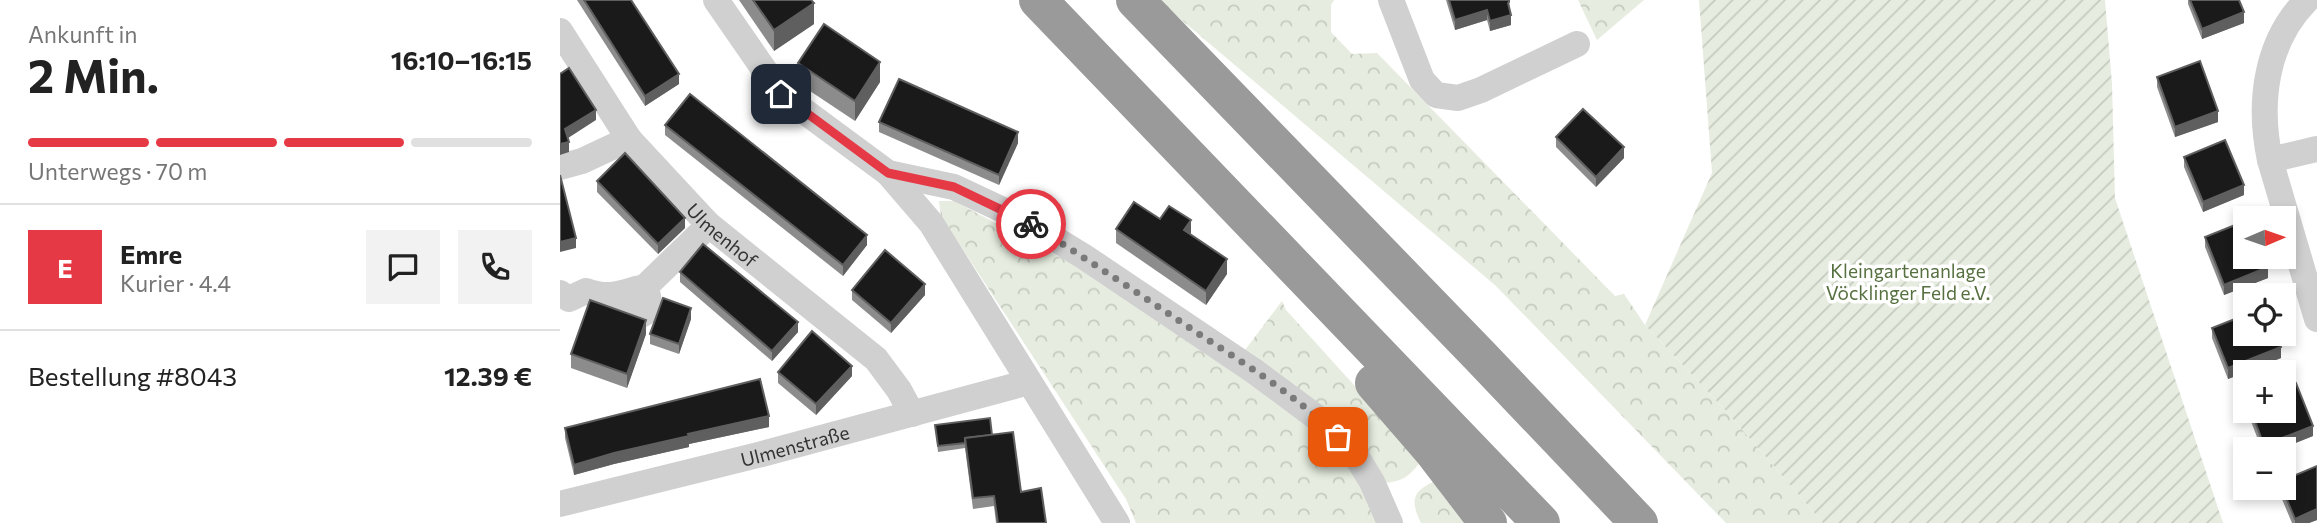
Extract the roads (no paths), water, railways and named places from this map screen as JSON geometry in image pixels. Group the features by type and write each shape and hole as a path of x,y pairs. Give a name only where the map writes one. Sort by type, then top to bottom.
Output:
{"highway":[{"path":"1038,0 1296,265 1541,523"},
{"path":"1135,0 1639,523"},
{"path":"1296,265 1344,348 1432,450 1488,523"}],"street":[{"path":"716,0 781,94 888,173 931,223 1117,523"},
{"path":"1391,0 1422,80 1435,94 1458,98 1481,90 1577,44"},
{"path":"2295,6 2276,48 2266,87 2264,122 2270,160 2317,318"},
{"name":"Ulmenhof","path":"560,31 629,139 709,225 876,359 899,390 912,414"},
{"path":"560,167 582,161 629,139"},
{"path":"2270,160 2317,149"},
{"path":"888,173 954,187 1024,220 1083,256 1254,371 1316,416 1349,447 1372,482 1390,523"},
{"path":"563,303 586,291 600,296 645,287 709,225"},
{"name":"Ulmenstraße","path":"560,504 758,455 1029,382"}],"park label":[{"name":"Kleingartenanlage Vöcklinger Feld e.V.","path":"1908,281"}]}
